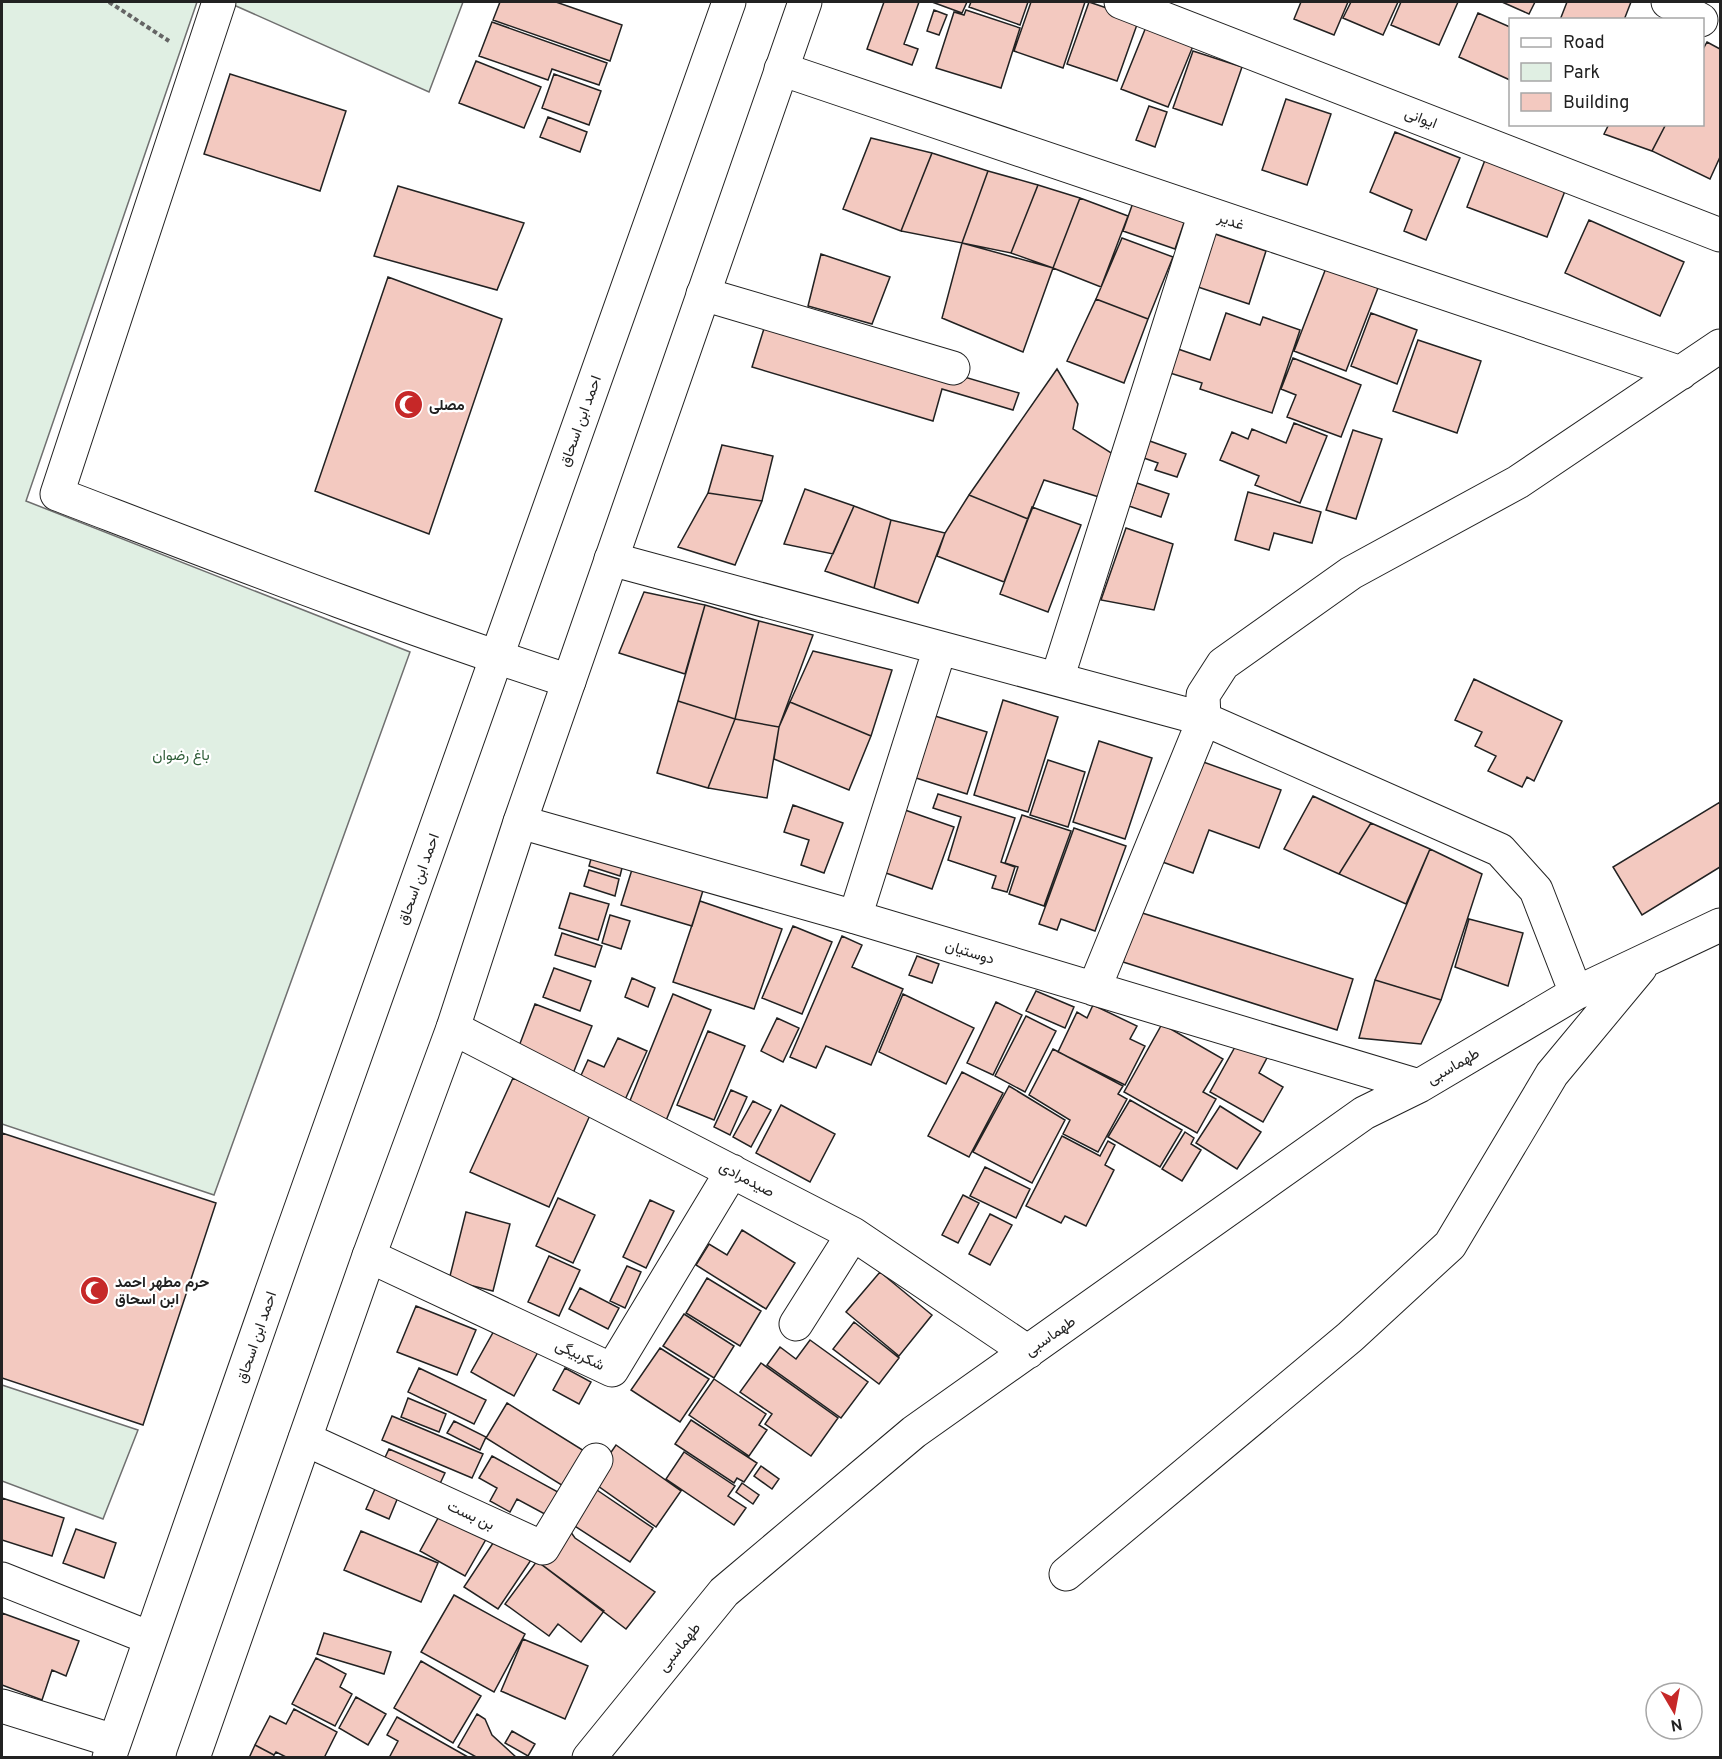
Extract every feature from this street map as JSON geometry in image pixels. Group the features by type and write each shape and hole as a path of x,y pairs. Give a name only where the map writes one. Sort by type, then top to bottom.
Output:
{"street":[{"path":"219,2 57,495 496,657 569,681"},
{"name":"احمد ابن اسحاق","path":"112,1750 729,2"},
{"path":"193,1758 369,1256 453,1028 520,822 805,2"},
{"name":"ایوانی","path":"1121,2 1720,235"},
{"path":"1668,2 1698,18"},
{"path":"1704,21 1720,30"},
{"name":"غدیر","path":"781,69 1681,373"},
{"path":"1057,679 1205,213"},
{"path":"703,294 953,368"},
{"path":"1094,989 1204,719 1203,695 1223,664 1351,573 1518,482 1720,346"},
{"path":"611,559 1204,719 1500,850 1536,890 1576,993"},
{"path":"855,917 940,648"},
{"name":"دوستیان","path":"520,822 855,917 1419,1086"},
{"path":"1066,1574 1350,1337 1450,1245 1552,1074 1647,960 1720,926"},
{"path":"1647,960 1720,945"},
{"name":"طهماسبی","path":"589,1758 724,1592 914,1432 1364,1113 1419,1086 1576,993 1647,960"},
{"name":"صیدمرادی","path":"453,1028 853,1234 1028,1352"},
{"name":"شکربیگی","path":"369,1256 612,1370 732,1171"},
{"path":"796,1324 853,1234"},
{"name":"بن بست","path":"305,1439 543,1548 597,1460"},
{"path":"2,1580 150,1638"},
{"path":"2,1706 112,1750"}],"path":[{"path":"109,2 199,62"}],"green space":[{"name":"باغ رضوان","path":"2,2 197,2 26,501 410,652 214,1195 2,1124"},
{"path":"227,2 463,2 429,92"},
{"path":"2,1385 138,1430 103,1519 2,1481"}],"building":[{"path":"500,2 556,2 622,25 610,61 493,20"},
{"path":"884,2 919,2 904,44 918,49 912,65 867,49"},
{"path":"932,2 967,2 962,13"},
{"path":"971,2 1028,2 1020,25 969,7"},
{"path":"1031,2 1085,2 1063,68 1014,51"},
{"path":"1089,2 1139,19 1117,81 1067,64"},
{"path":"1301,2 1348,2 1334,35 1294,19"},
{"path":"1351,2 1398,2 1383,35 1343,18"},
{"path":"1401,2 1458,2 1439,45 1391,25"},
{"path":"1502,2 1535,2 1529,14"},
{"path":"1567,2 1631,2 1625,18 1561,18"},
{"path":"934,10 947,15 939,35 927,31"},
{"path":"966,10 1020,28 1001,88 936,68 954,12 964,15"},
{"path":"1478,13 1509,27 1509,80 1459,57"},
{"path":"492,22 607,63 599,85 552,69 548,80 479,56"},
{"path":"1146,27 1193,46 1168,107 1121,89"},
{"path":"1707,42 1720,49 1720,157 1710,179 1652,151 1665,126 1704,126 1704,47"},
{"path":"1193,51 1242,67 1222,125 1173,108"},
{"path":"476,61 541,87 524,128 459,103"},
{"path":"230,74 346,111 320,191 204,154"},
{"path":"554,74 601,91 589,125 542,108"},
{"path":"1286,99 1331,114 1307,185 1262,170"},
{"path":"1149,106 1167,112 1155,147 1136,140"},
{"path":"548,117 587,132 580,152 540,137"},
{"path":"1608,126 1665,126 1652,151 1604,134"},
{"path":"1395,132 1460,158 1426,240 1404,231 1412,210 1370,192"},
{"path":"871,138 932,153 901,231 843,209"},
{"path":"932,153 988,171 962,243 901,231"},
{"path":"1485,160 1565,191 1547,237 1467,207"},
{"path":"988,171 1038,185 1011,253 962,243"},
{"path":"1038,185 1080,198 1053,268 1011,253"},
{"path":"398,186 524,223 497,290 374,256"},
{"path":"1135,197 1187,214 1175,249 1123,231"},
{"path":"1080,198 1128,216 1101,287 1053,268"},
{"path":"1589,220 1684,262 1660,316 1565,273"},
{"path":"1212,233 1266,251 1249,304 1195,286"},
{"path":"1122,238 1173,257 1148,319 1096,299"},
{"path":"962,243 1053,268 1023,352 942,318"},
{"path":"821,254 890,277 872,324 808,306"},
{"path":"1326,268 1378,288 1346,371 1294,351"},
{"name":"مصلی","path":"388,277 502,319 429,534 315,491"},
{"path":"1096,299 1148,319 1124,383 1067,361"},
{"path":"1226,313 1260,325 1263,317 1300,330 1272,413 1200,389 1202,383 1170,373 1178,349 1210,360"},
{"path":"1371,313 1417,330 1397,384 1351,366"},
{"path":"767,319 1019,393 1013,410 942,389 933,421 752,367"},
{"path":"1418,340 1481,361 1457,433 1393,411"},
{"path":"1293,358 1361,385 1341,437 1287,417 1296,395 1281,389"},
{"path":"1057,369 1078,404 1073,429 1113,454 1099,497 1044,480 1028,519 969,495"},
{"path":"1294,423 1327,436 1300,503 1255,485 1259,476 1220,460 1232,432 1248,439 1252,429 1286,443"},
{"path":"1353,430 1382,439 1356,519 1326,510"},
{"path":"1147,440 1186,454 1177,477 1155,470 1158,463 1141,457"},
{"path":"722,445 773,456 762,501 708,493"},
{"path":"1137,483 1169,494 1161,517 1129,506"},
{"path":"805,489 854,506 833,554 784,544"},
{"path":"1248,492 1321,512 1312,543 1274,533 1269,550 1235,540"},
{"path":"708,493 762,501 735,565 678,547"},
{"path":"969,495 1028,519 1004,582 937,556 945,533"},
{"path":"854,506 891,520 874,588 825,571"},
{"path":"1032,507 1081,525 1048,612 1000,594"},
{"path":"891,520 945,533 918,603 874,588"},
{"path":"1126,528 1173,544 1154,610 1101,600"},
{"path":"644,592 705,605 685,674 619,653"},
{"path":"705,605 759,621 735,719 678,701"},
{"path":"759,621 813,635 779,727 735,719"},
{"path":"813,651 892,670 871,736 790,702"},
{"path":"1474,679 1562,721 1534,781 1527,777 1522,787 1488,771 1496,756 1475,746 1482,732 1455,720"},
{"path":"1003,700 1058,717 1028,812 974,795"},
{"path":"678,701 735,719 708,788 657,773"},
{"path":"790,702 871,736 849,790 774,759 779,727"},
{"path":"935,716 987,732 967,794 916,778"},
{"path":"735,719 779,727 767,798 708,788"},
{"path":"1099,741 1152,758 1125,839 1073,822"},
{"path":"1195,759 1281,790 1259,848 1209,830 1193,873 1157,860"},
{"path":"1048,760 1085,772 1068,827 1030,815"},
{"path":"938,794 1015,818 1001,862 1015,867 1007,892 992,888 996,876 948,860 961,817 933,808"},
{"path":"1313,796 1371,823 1339,874 1284,849"},
{"path":"1720,802 1720,867 1642,915 1613,867"},
{"path":"793,805 843,823 824,873 801,865 809,840 784,832"},
{"path":"905,810 954,827 932,889 883,872"},
{"path":"1022,815 1071,831 1044,906 1009,894 1018,867 1005,863"},
{"path":"1371,823 1430,849 1406,904 1339,874"},
{"path":"1074,828 1126,846 1095,931 1061,919 1057,930 1039,924"},
{"path":"1430,849 1482,874 1441,1000 1375,980"},
{"path":"593,852 624,860 620,876 589,866"},
{"path":"634,863 705,884 692,926 621,905"},
{"path":"589,870 619,879 615,896 584,886"},
{"path":"570,893 609,904 598,940 559,928"},
{"path":"700,901 782,929 754,1009 673,982"},
{"path":"1139,912 1353,979 1337,1030 1123,962"},
{"path":"610,915 630,921 621,949 602,943"},
{"path":"1469,919 1523,933 1508,986 1455,967"},
{"path":"793,926 832,942 802,1014 762,998"},
{"path":"562,933 602,946 595,967 555,955"},
{"path":"842,936 862,945 852,967 903,989 871,1065 826,1046 816,1068 790,1057"},
{"path":"917,956 939,964 932,983 909,975"},
{"path":"554,968 591,981 580,1011 543,997"},
{"path":"632,978 655,988 648,1007 625,997"},
{"path":"1375,980 1441,1000 1421,1044 1359,1038"},
{"path":"1036,991 1074,1007 1065,1028 1026,1011"},
{"path":"673,994 711,1010 665,1123 627,1108"},
{"path":"903,994 974,1028 946,1084 879,1052"},
{"path":"996,1002 1022,1015 993,1075 967,1063"},
{"path":"535,1004 592,1026 572,1076 516,1054"},
{"path":"1093,1005 1137,1026 1130,1039 1145,1046 1125,1085 1058,1052 1077,1012 1087,1018"},
{"path":"1026,1016 1056,1031 1025,1092 995,1076"},
{"path":"777,1018 799,1028 783,1062 761,1051"},
{"path":"1162,1024 1223,1059 1203,1092 1216,1099 1197,1133 1124,1092"},
{"path":"708,1031 745,1046 714,1120 677,1105"},
{"path":"618,1038 647,1051 624,1102 578,1082 588,1060 604,1067"},
{"path":"1240,1038 1269,1054 1259,1073 1283,1087 1263,1122 1210,1092"},
{"path":"1053,1049 1123,1086 1118,1094 1127,1099 1098,1152 1063,1134 1070,1120 1029,1095"},
{"path":"962,1072 1003,1093 969,1157 928,1136"},
{"path":"513,1078 591,1113 549,1207 470,1172"},
{"path":"1009,1086 1065,1120 1032,1183 973,1152"},
{"path":"731,1090 747,1097 730,1135 714,1127"},
{"path":"1130,1100 1182,1130 1160,1167 1108,1137"},
{"path":"753,1101 771,1110 751,1147 733,1137"},
{"path":"781,1105 835,1134 810,1182 756,1153"},
{"path":"1220,1106 1261,1132 1237,1169 1196,1143"},
{"path":"1185,1132 1194,1138 1191,1144 1201,1150 1182,1181 1162,1169"},
{"name":"حرم مطهر احمد ابن اسحاق","path":"2,1133 216,1203 143,1425 2,1378"},
{"path":"1062,1136 1100,1156 1108,1141 1115,1145 1105,1165 1114,1170 1086,1226 1065,1216 1061,1223 1026,1206"},
{"path":"985,1167 1030,1189 1016,1218 970,1196"},
{"path":"963,1195 979,1203 958,1243 942,1235"},
{"path":"558,1198 595,1215 573,1263 536,1246"},
{"path":"650,1200 674,1211 646,1268 623,1257"},
{"path":"466,1212 510,1224 493,1291 449,1280"},
{"path":"990,1214 1012,1225 990,1265 969,1254"},
{"path":"742,1230 795,1263 766,1309 696,1265 709,1244 727,1255"},
{"path":"549,1256 580,1270 559,1316 528,1302"},
{"path":"627,1266 641,1272 625,1308 610,1301"},
{"path":"880,1272 932,1315 899,1356 846,1312"},
{"path":"707,1278 761,1311 740,1346 686,1313"},
{"path":"580,1288 619,1308 608,1329 569,1309"},
{"path":"416,1306 476,1330 457,1375 397,1352"},
{"path":"684,1314 734,1346 714,1378 663,1346"},
{"path":"854,1322 899,1358 879,1384 833,1349"},
{"path":"495,1329 538,1352 514,1396 471,1372"},
{"path":"810,1340 868,1382 841,1418 767,1365 780,1347 796,1359"},
{"path":"660,1348 709,1379 680,1422 631,1390"},
{"path":"761,1363 838,1418 811,1456 765,1424 772,1414 740,1392"},
{"path":"419,1368 486,1400 474,1424 408,1392"},
{"path":"565,1368 591,1382 579,1404 553,1390"},
{"path":"714,1379 766,1414 759,1425 767,1430 749,1456 689,1415"},
{"path":"408,1398 446,1414 439,1432 401,1417"},
{"path":"507,1403 589,1454 568,1489 486,1438"},
{"path":"392,1416 483,1454 472,1478 382,1440"},
{"path":"691,1420 757,1463 744,1482 737,1478 734,1483 675,1444"},
{"path":"454,1421 486,1437 480,1450 447,1433"},
{"path":"616,1445 681,1491 656,1527 591,1481"},
{"path":"389,1449 445,1473 437,1490 381,1466"},
{"path":"684,1452 735,1486 728,1496 746,1508 734,1525 666,1479"},
{"path":"492,1456 567,1497 554,1519 517,1499 510,1512 490,1501 497,1488 479,1478"},
{"path":"761,1466 779,1479 772,1489 754,1476"},
{"path":"379,1480 401,1490 389,1519 366,1509"},
{"path":"742,1483 759,1495 753,1504 736,1492"},
{"path":"591,1486 653,1528 630,1562 567,1521"},
{"path":"2,1498 64,1518 52,1556 2,1540"},
{"path":"443,1509 489,1534 465,1576 420,1551"},
{"path":"565,1524 575,1538 655,1592 626,1629 537,1561"},
{"path":"76,1529 116,1543 104,1578 63,1563"},
{"path":"361,1531 438,1563 421,1602 344,1570"},
{"path":"497,1537 531,1560 498,1609 464,1587"},
{"path":"537,1561 604,1611 581,1642 558,1624 549,1636 505,1604"},
{"path":"454,1595 525,1634 494,1692 421,1652"},
{"path":"2,1613 79,1641 66,1676 52,1670 42,1700 2,1685"},
{"path":"324,1633 391,1652 384,1674 317,1654"},
{"path":"523,1639 588,1666 565,1719 501,1691"},
{"path":"316,1658 346,1674 340,1687 352,1694 335,1726 292,1704"},
{"path":"421,1661 481,1696 453,1743 394,1708"},
{"path":"356,1697 386,1714 368,1745 339,1728"},
{"path":"294,1709 337,1732 324,1758 288,1758 276,1752 274,1755 255,1745 270,1716 286,1724"},
{"path":"477,1714 485,1719 492,1735 517,1758 478,1758 458,1747"},
{"path":"397,1717 468,1758 389,1758 398,1741 387,1735"},
{"path":"512,1731 535,1744 528,1756 505,1743"},
{"path":"255,1745 274,1755 273,1758 249,1758"}],"place":[{"name":"مصلی","path":"408,405"},
{"name":"حرم مطهر احمد ابن اسحاق","path":"94,1291"}]}
